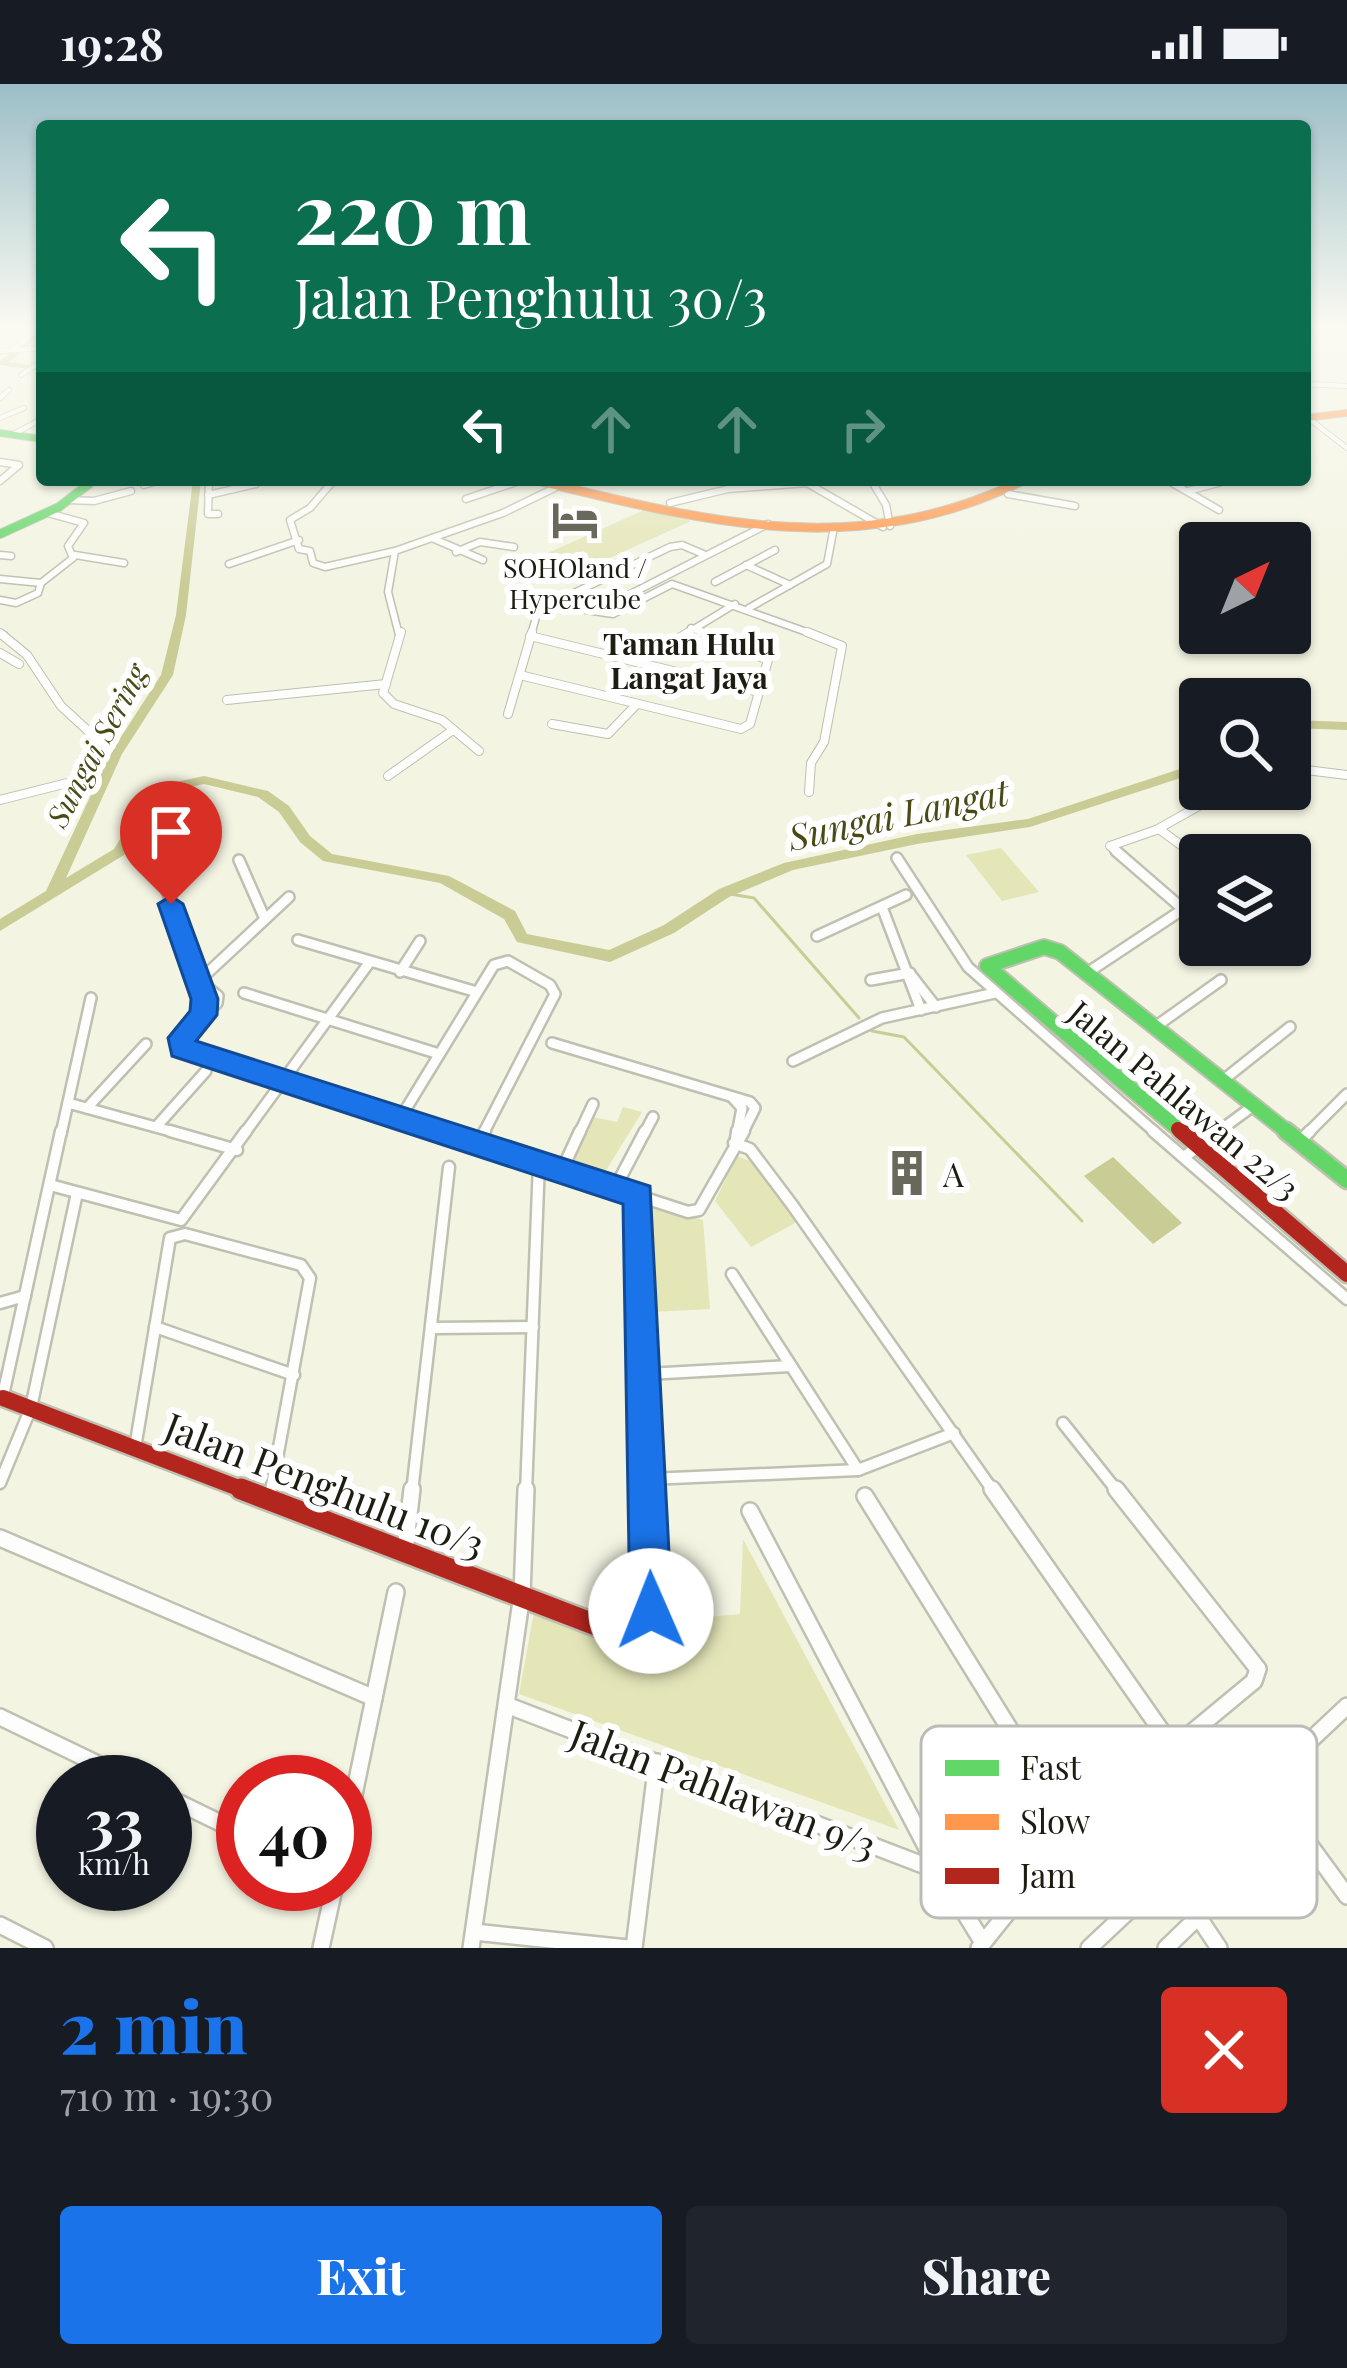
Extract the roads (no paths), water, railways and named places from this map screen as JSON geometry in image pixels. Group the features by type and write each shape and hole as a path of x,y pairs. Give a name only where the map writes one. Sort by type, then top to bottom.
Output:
{"street":[{"path":"1311,418 1344,416"},
{"path":"3,431 36,421"},
{"path":"1311,422 1347,448"},
{"path":"3,431 36,438"},
{"path":"0,462 19,465 0,481"},
{"path":"0,534 48,513 86,486"},
{"path":"209,486 208,516 218,514"},
{"path":"208,495 247,486"},
{"path":"299,540 290,533 290,520 310,508 329,486"},
{"path":"466,499 504,486"},
{"path":"299,540 299,549 310,551 313,562 325,567 395,551 557,486"},
{"path":"573,486 833,531 969,514 1017,486"},
{"path":"573,486 794,525"},
{"path":"670,503 764,486"},
{"path":"813,486 886,526"},
{"path":"875,486 886,505 886,526"},
{"path":"1178,486 1219,510"},
{"path":"1188,491 1214,487"},
{"path":"69,500 94,501 131,491"},
{"path":"1008,494 1076,506"},
{"path":"48,513 84,523 68,546 75,555 124,563"},
{"path":"603,608 746,529 794,525 833,531"},
{"path":"749,608 831,559 833,531"},
{"path":"432,538 483,560"},
{"path":"229,564 299,540"},
{"path":"456,552 480,542 514,547"},
{"path":"576,592 670,547 682,545 704,554"},
{"path":"715,582 775,550"},
{"path":"395,551 386,579 389,611 402,629 392,648 394,670 386,683 386,698 434,716 478,751"},
{"path":"0,555 11,556"},
{"path":"0,580 41,584 57,576 75,555"},
{"path":"746,565 790,585"},
{"path":"0,600 21,602 38,593 41,584"},
{"path":"508,714 540,603 613,614 672,584 749,608 842,646 820,756 811,764 809,792"},
{"path":"639,663 735,604"},
{"path":"520,675 741,729 750,724 768,660 691,628"},
{"path":"0,633 26,653 59,704 109,742 87,778 0,800"},
{"path":"530,636 759,692"},
{"path":"0,653 19,664"},
{"path":"227,700 386,683"},
{"path":"552,724 608,734 637,704"},
{"path":"388,776 454,730"},
{"path":"1311,771 1347,775"},
{"path":"1179,906 1110,846 1160,831 1194,810"},
{"path":"1160,831 1179,845"},
{"path":"897,858 968,967 994,993 1347,1299"},
{"path":"239,860 265,920"},
{"path":"158,868 201,981 204,1015 178,1044 688,1212 698,1210 735,1141 742,1108 733,1097 552,1043"},
{"path":"817,936 906,895"},
{"path":"201,981 289,897"},
{"path":"882,907 911,974 936,1007"},
{"path":"1179,912 1087,973 1347,1180"},
{"path":"298,940 477,992"},
{"path":"400,973 420,941"},
{"name":"Jalan Pahlawan 22/3","path":"1087,973 1053,948 987,967 1347,1274"},
{"path":"401,1117 494,965 508,961 554,989 479,1143"},
{"path":"50,1185 182,1220 288,1080 368,963"},
{"path":"871,980 911,974"},
{"path":"911,974 906,982 921,1010"},
{"path":"1155,1027 1221,980"},
{"path":"244,993 439,1054"},
{"path":"793,1061 870,1023 994,993"},
{"path":"1,1401 91,998"},
{"path":"1222,1081 1290,1027"},
{"path":"87,1108 146,1044"},
{"path":"156,1127 206,1071"},
{"path":"1299,1142 1347,1094"},
{"path":"68,1103 236,1150"},
{"path":"562,1170 593,1104"},
{"path":"1184,1156 1253,1106"},
{"path":"615,1188 653,1117"},
{"path":"735,1141 750,1149 1158,1726"},
{"path":"539,1163 522,1594 472,1940 631,1948 657,1762"},
{"path":"405,1550 449,1167"},
{"path":"0,1483 31,1406 76,1193"},
{"path":"639,1196 649,1479 858,1470 954,1433"},
{"path":"136,1442 170,1238 185,1234 302,1265 310,1279 270,1495"},
{"path":"732,1274 858,1470"},
{"path":"0,1304 25,1296"},
{"path":"155,1327 294,1376"},
{"path":"434,1328 533,1328"},
{"path":"647,1374 791,1366"},
{"name":"Jalan Penghulu 10/3","path":"1,1401 31,1406 136,1442 622,1635 632,1633 651,1611 649,1479"},
{"path":"1063,1424 1258,1670 1254,1681 1197,1726"},
{"path":"866,1496 1007,1726"},
{"path":"750,1511 921,1836"},
{"path":"0,1538 374,1698"},
{"path":"362,1755 396,1592"},
{"name":"Jalan Pahlawan 9/3","path":"509,1706 921,1863"},
{"path":"1317,1735 1347,1706"},
{"path":"0,1717 79,1755"},
{"path":"1317,1857 1347,1896"},
{"path":"321,1948 329,1911"},
{"path":"981,1944 1002,1918"},
{"path":"1089,1948 1121,1918"},
{"path":"1166,1948 1195,1918"},
{"path":"1198,1918 1219,1948"},
{"path":"0,1925 38,1946"}],"waterway":[{"name":"Sungai Sering","path":"53,890 116,754 167,675 181,615 196,486"},
{"name":"Sungai Langat","path":"1311,725 1347,726"},
{"name":"Sungai Langat","path":"0,926 119,852 158,790 204,780 263,794 284,809 305,839 328,858 444,879 510,915 522,938 610,956 669,929 724,893 789,866 917,839 1030,823 1179,774"},
{"path":"724,893 754,898 859,1018"},
{"path":"872,1031 904,1037 1082,1221"}],"place":[{"name":"SOHOland / Hypercube","path":"575,520"},
{"name":"A","path":"907,1173"}],"district":[{"name":"Taman Hulu Langat Jaya","path":"689,660"}]}
